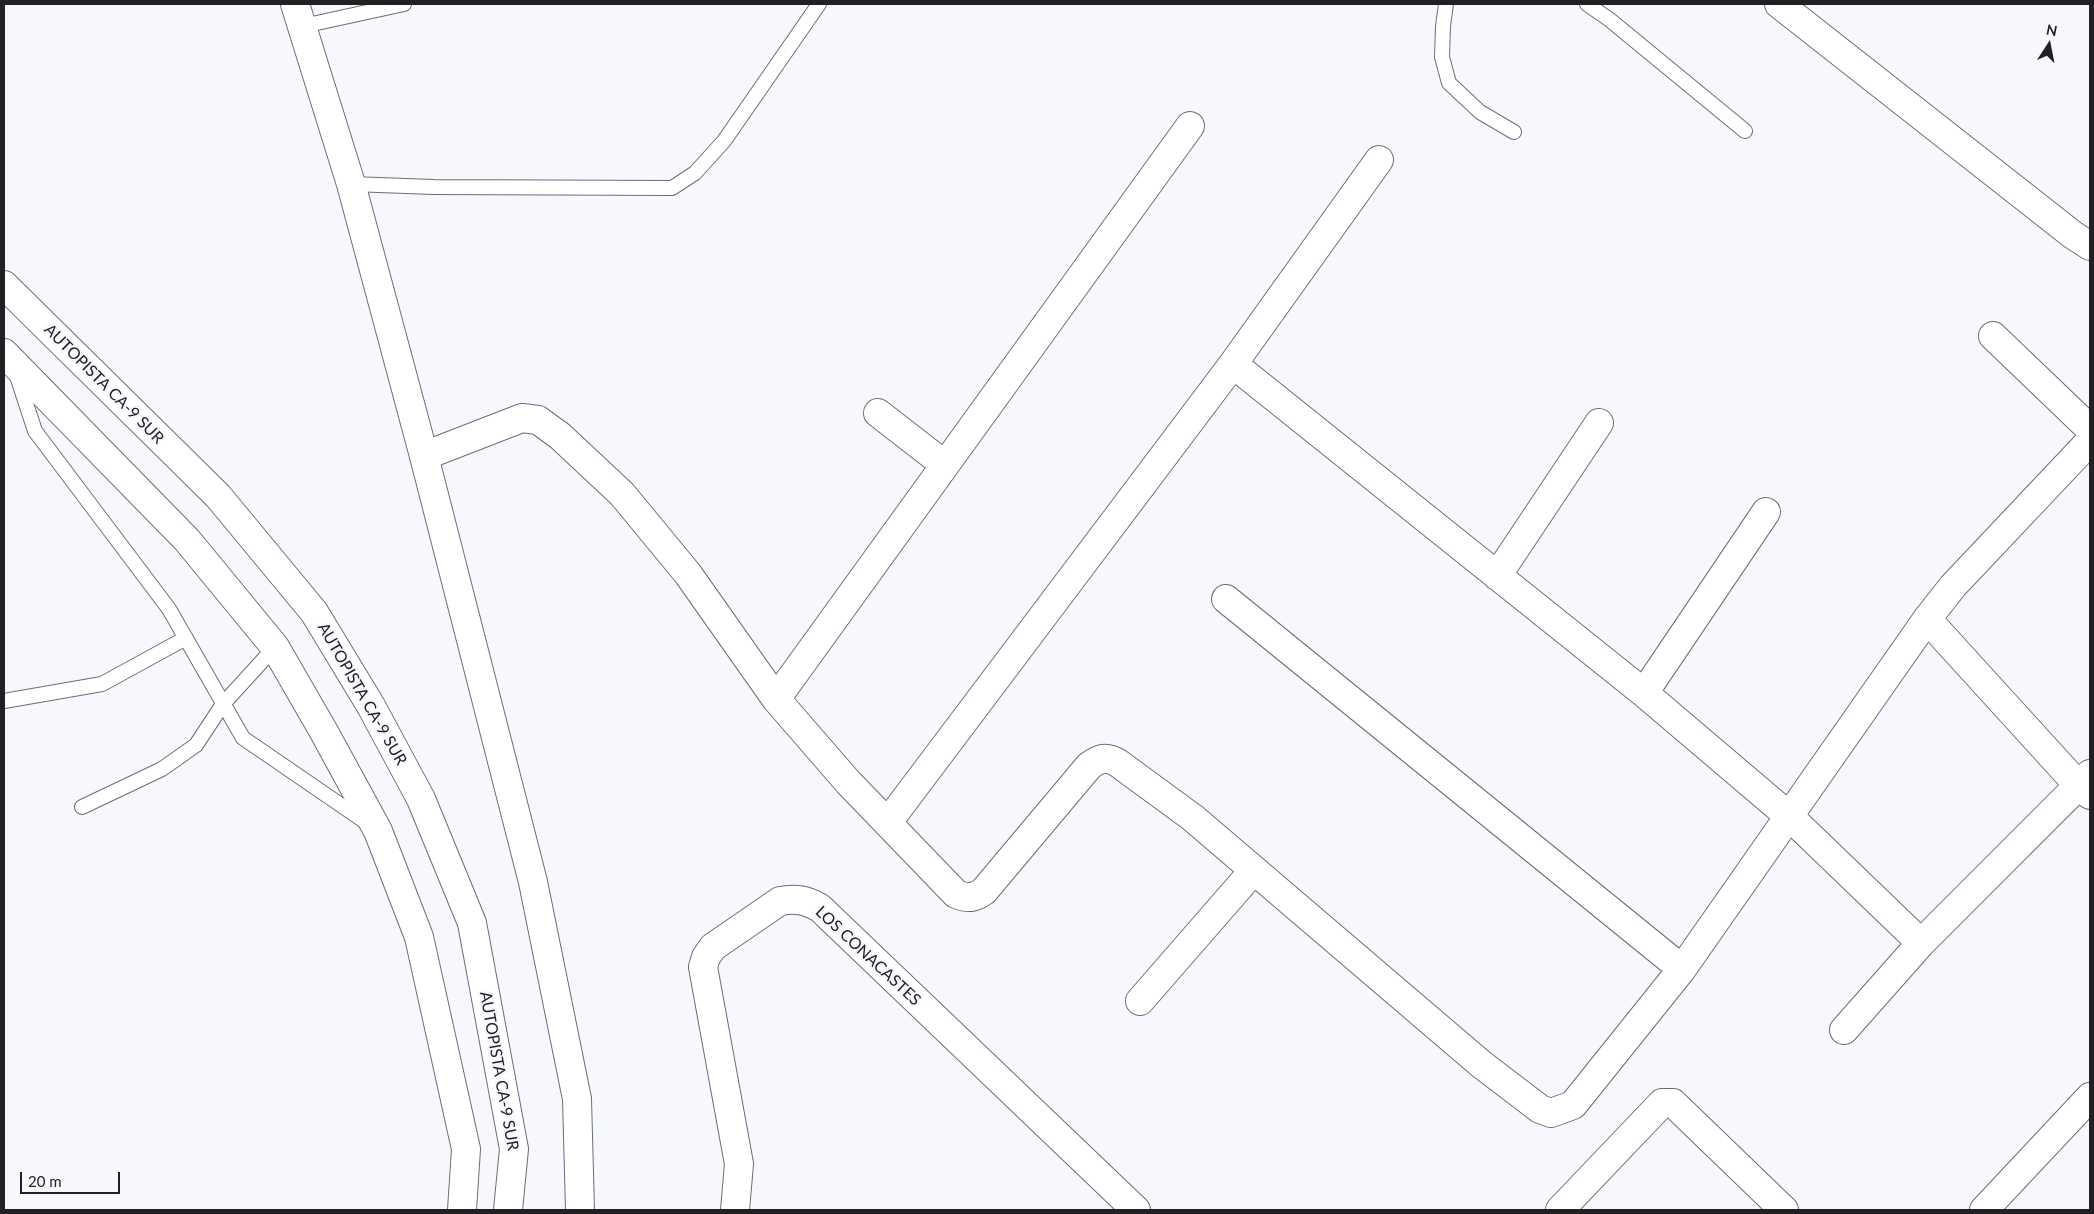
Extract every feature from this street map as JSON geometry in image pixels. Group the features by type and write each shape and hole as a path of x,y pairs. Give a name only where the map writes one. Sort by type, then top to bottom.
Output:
{"main road":[{"path":"1779,4 2065,229 2090,246"},
{"path":"299,15 351,184 424,456 534,882 577,1099 580,1210"},
{"path":"776,699 1190,126"},
{"path":"888,822 1233,364 1379,160"},
{"name":"AUTOPISTA CA-9 SUR","path":"4,285 218,496 314,612 376,715 421,799 472,923 514,1149 508,1210"},
{"path":"1994,336 2090,429"},
{"path":"8,357 187,540 275,647 378,831 419,937 466,1149 462,1210"},
{"path":"1233,364 1644,693 1790,817 1922,943"},
{"path":"878,413 945,465"},
{"path":"424,456 522,418 538,420 560,436 622,494 688,574 776,699 848,782 956,894 965,898 974,897 984,891 1089,766 1098,759 1108,758 1118,763 1193,818 1481,1064 1540,1109 1551,1113 1573,1105 1682,969 1927,619 1953,586 2090,441"},
{"path":"1497,576 1599,423"},
{"path":"1644,693 1766,512"},
{"path":"1226,599 1682,969"},
{"path":"1844,1030 1922,943 2087,785 1927,619"},
{"path":"1140,1002 1254,870"},
{"name":"LOS CONACASTES","path":"735,1210 739,1164 703,967 706,957 714,947 780,901 792,899 807,901 820,908 1136,1210"},
{"path":"1984,1210 2090,1097"},
{"path":"1560,1210 1662,1103 1667,1102 1672,1103 1784,1210"}],"lane":[{"path":"299,15 404,4"},
{"path":"351,184 434,187 672,188 695,173 724,141 819,4"},
{"path":"1446,4 1442,56 1449,83 1480,112 1514,132"},
{"path":"1587,4 1610,20 1745,131"},
{"path":"8,357 35,432 169,609 243,738 378,831"},
{"path":"4,701 102,684 186,638"},
{"path":"82,806 162,769 196,745 223,704 275,647"}]}
